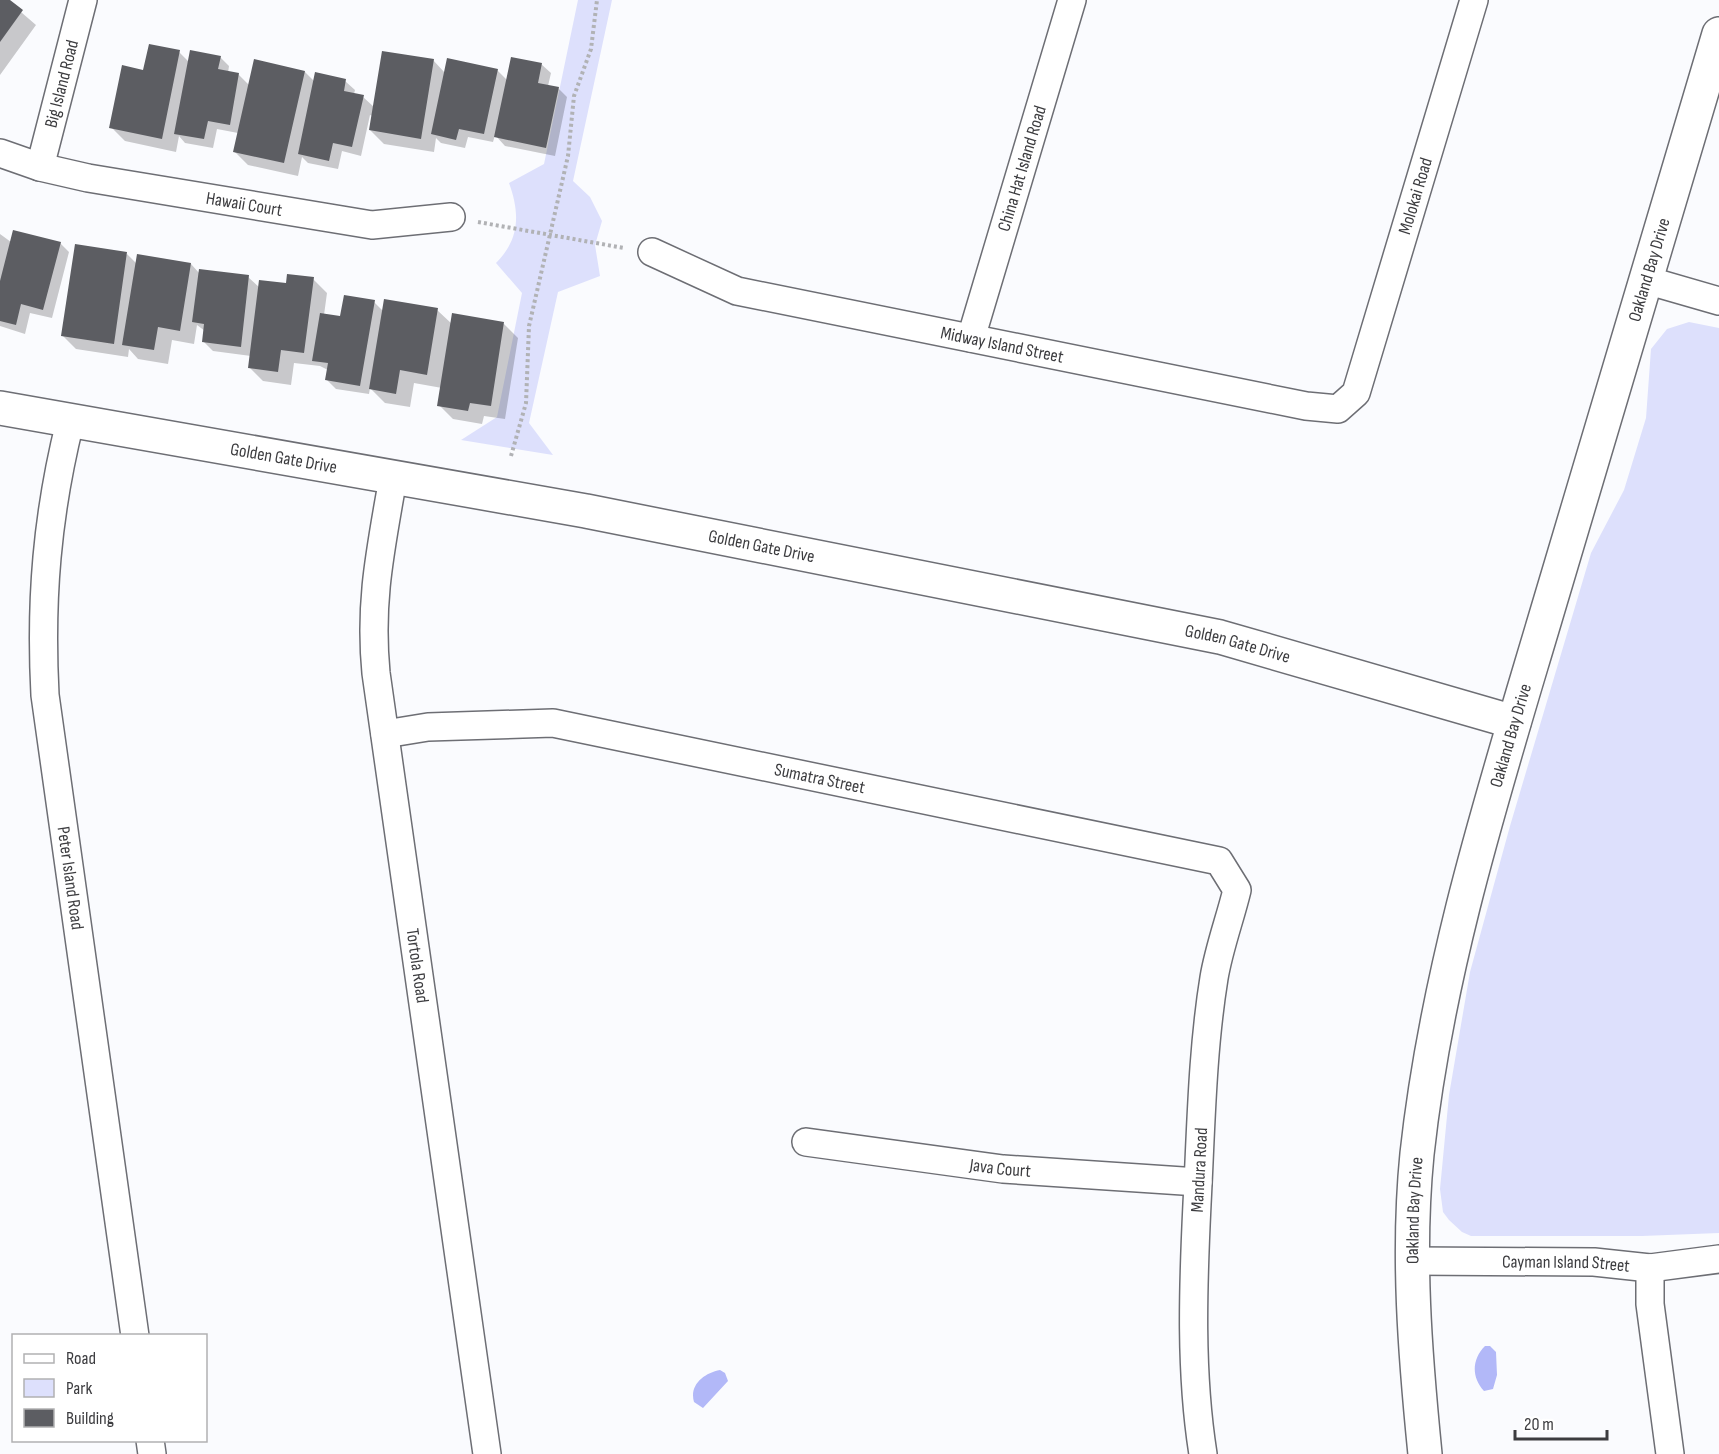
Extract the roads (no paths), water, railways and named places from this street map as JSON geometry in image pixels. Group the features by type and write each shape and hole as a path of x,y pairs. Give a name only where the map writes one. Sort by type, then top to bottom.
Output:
{"street":[{"name":"Big Island Road","path":"40,167 83,0"},
{"name":"China Hat Island Road","path":"971,338 1072,0"},
{"name":"Molokai Road","path":"1356,393 1474,0"},
{"name":"Oakland Bay Drive","path":"1425,1454 1415,1349 1412,1261 1417,1156 1434,1033 1463,900 1719,34"},
{"name":"Hawaii Court","path":"0,153 40,167 88,178 372,225 451,217"},
{"name":"Midway Island Street","path":"652,252 737,291 1306,406 1338,409 1356,393"},
{"path":"1646,280 1719,301"},
{"name":"Golden Gate Drive","path":"0,408 586,511 1220,638 1514,722"},
{"name":"Peter Island Road","path":"70,422 58,471 43,573 42,634 45,695 135,1334"},
{"name":"Tortola Road","path":"393,478 374,586 372,630 487,1454"},
{"name":"Sumatra Street","path":"385,734 428,727 553,723 1220,861 1237,890"},
{"name":"Mandura Road","path":"1203,1454 1199,1430 1193,1288 1198,1182 1207,1043 1215,976 1237,890"},
{"name":"Java Court","path":"806,1142 1003,1169 1198,1182"},
{"name":"Cayman Island Street","path":"1412,1261 1594,1262 1650,1268 1719,1259"},
{"path":"1650,1268 1650,1304 1671,1454"}],"water":[{"path":"1485,1346 1490,1346 1496,1352 1497,1375 1493,1389 1484,1391 1477,1380 1475,1368 1478,1357"},
{"path":"720,1370 725,1373 728,1381 703,1408 694,1402 696,1385 703,1377"}]}
